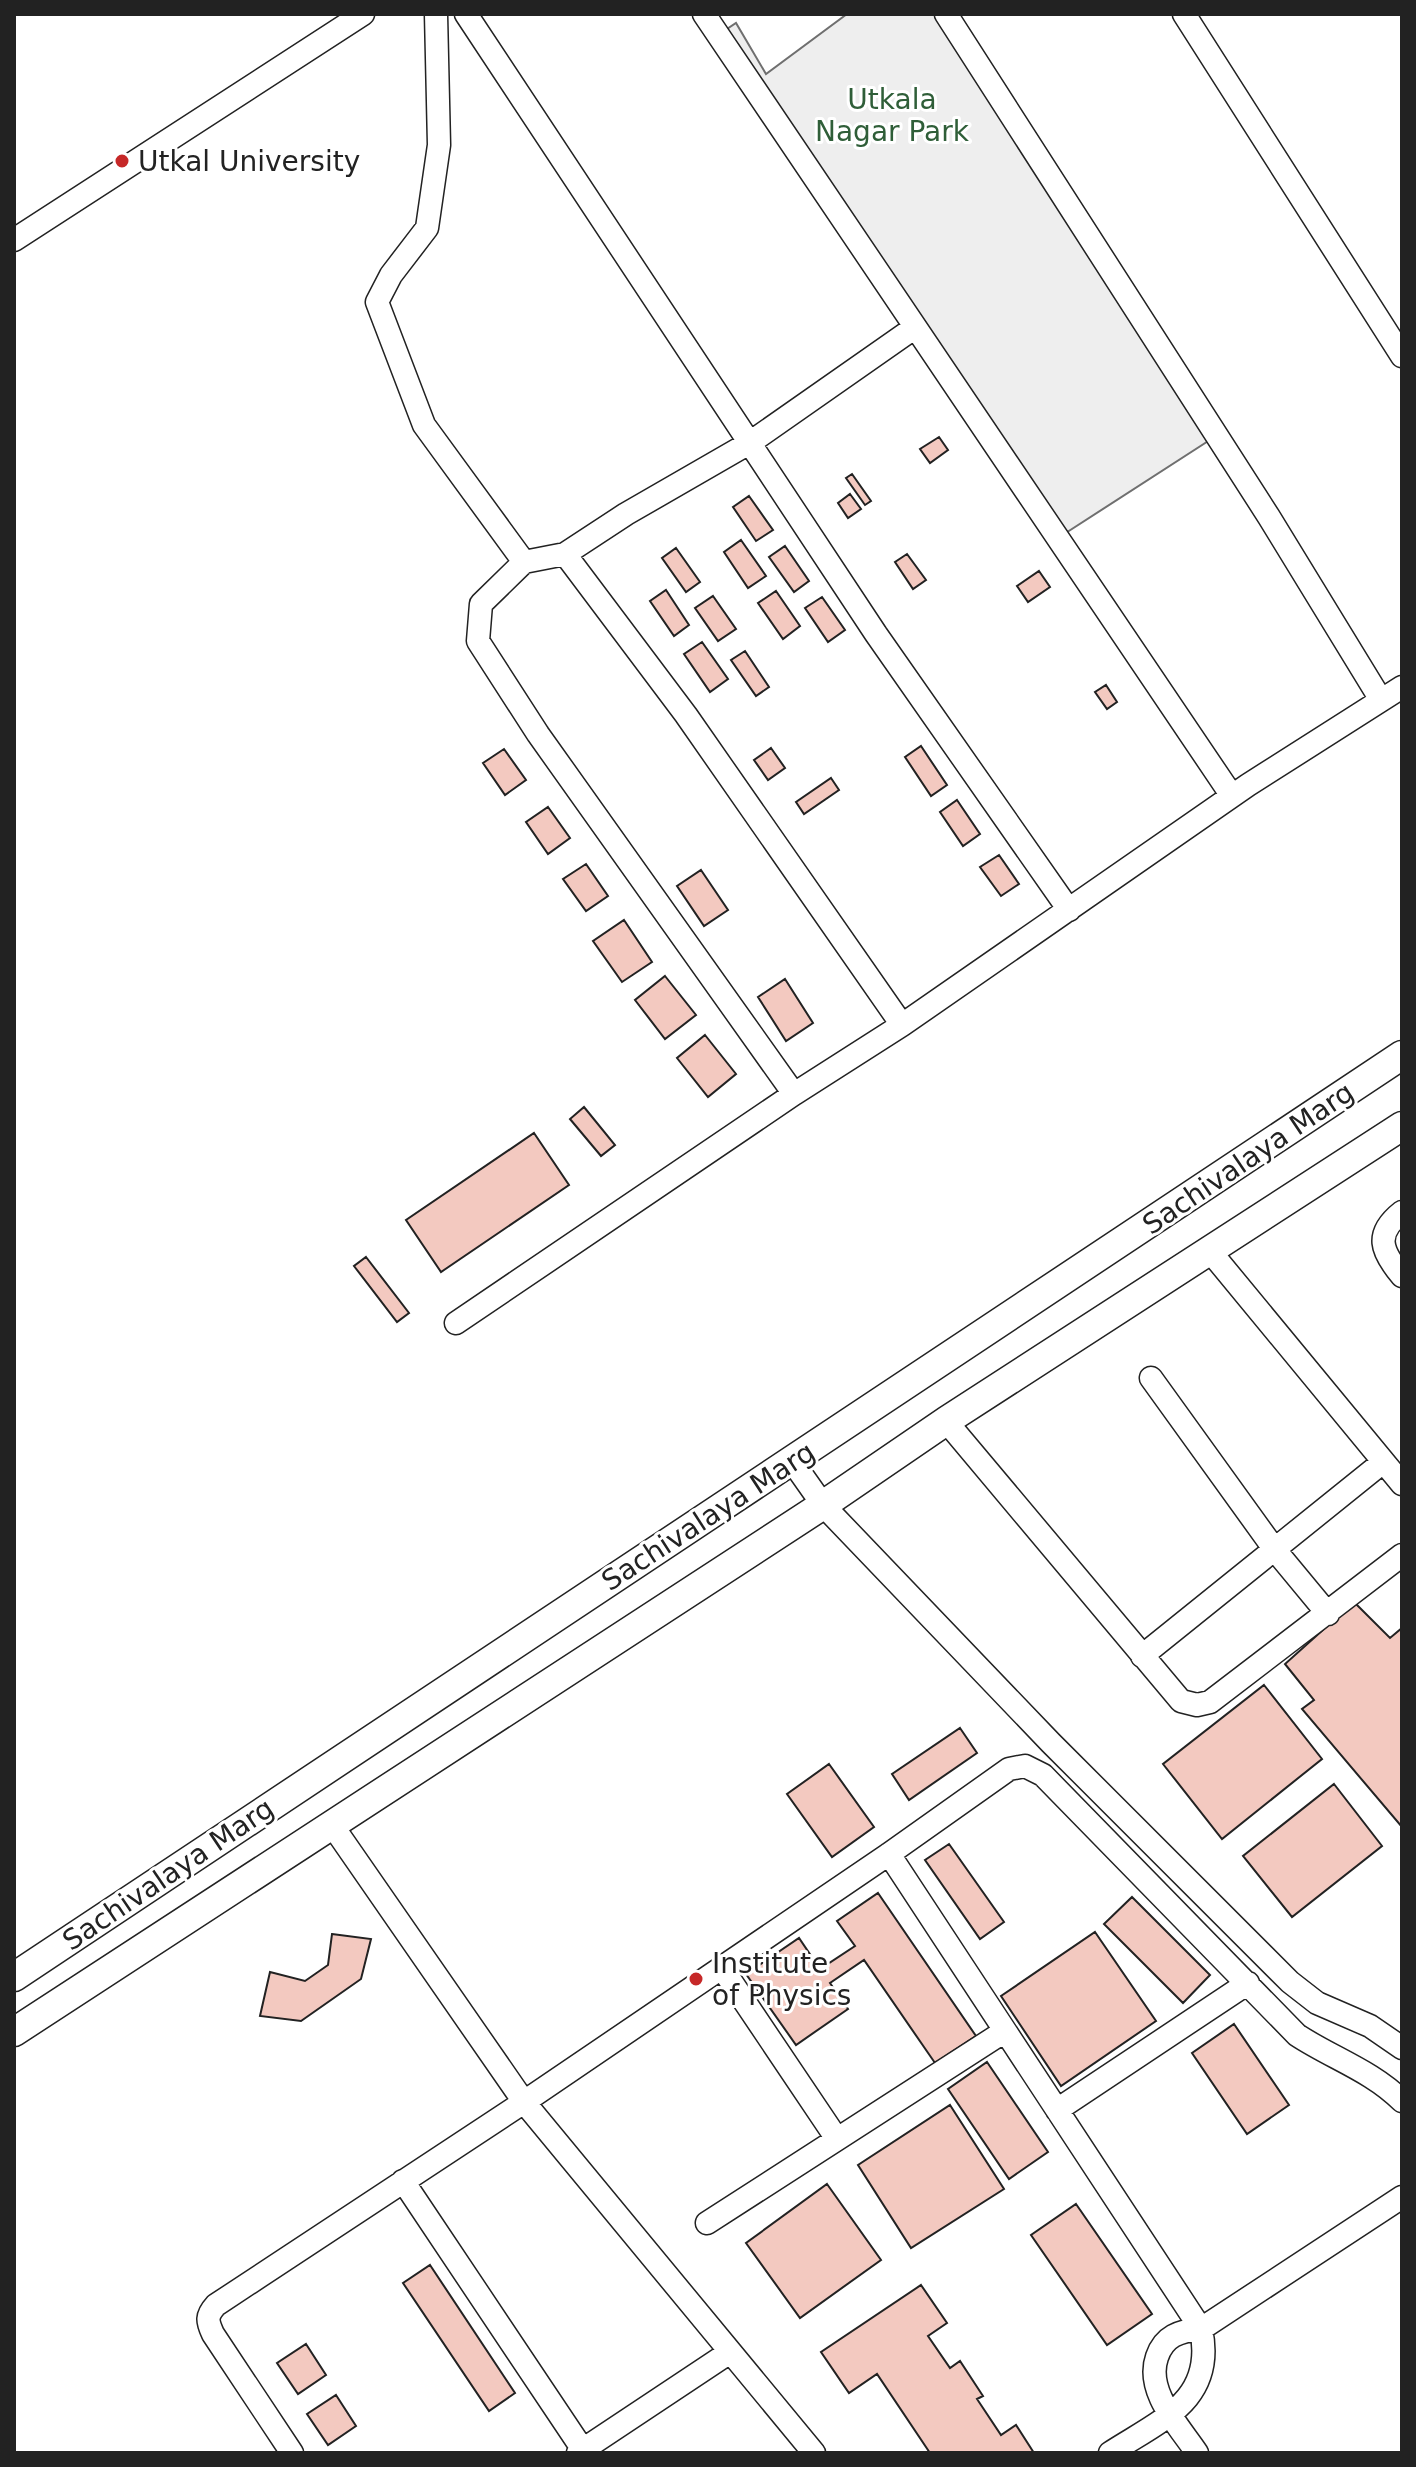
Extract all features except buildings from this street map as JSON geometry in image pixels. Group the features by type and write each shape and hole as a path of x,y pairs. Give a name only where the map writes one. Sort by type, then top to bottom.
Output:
{"main road":[{"name":"Sachivalaya Marg","path":"14,1977 1402,1055"},
{"path":"14,2032 1402,1126"}],"street":[{"path":"14,240 363,14"},
{"path":"436,14 439,145 427,228 391,275 377,302 424,425 524,562"},
{"path":"466,14 876,634 1069,910"},
{"path":"704,14 1232,796"},
{"path":"946,14 1269,517 1381,700"},
{"path":"1184,14 1402,356"},
{"path":"794,1094 538,734 478,641 481,604 524,562 565,554 626,514 751,442 914,328"},
{"path":"565,554 695,727 902,1025"},
{"path":"456,1323 794,1094 902,1025 1232,796 1402,687"},
{"path":"1402,1212 1384,1230 1383,1240 1386,1253 1402,1276"},
{"path":"1209,1250 1402,1484"},
{"path":"1151,1378 1275,1550 1328,1614"},
{"path":"946,1421 1181,1701 1197,1705 1210,1702 1402,1555"},
{"path":"792,1461 823,1505 1051,1743 1290,1982 1317,2003 1370,2026 1402,2048"},
{"path":"1142,1656 1383,1462"},
{"path":"292,2453 213,2334 208,2313 216,2305 524,2102 1009,1769 1025,1766 1043,1775 1297,2035 1322,2052 1383,2083 1402,2101"},
{"path":"332,1825 524,2102 814,2453"},
{"path":"889,1854 1201,2329 1204,2364 1190,2396 1110,2453"},
{"path":"722,1968 837,2139"},
{"path":"1057,2110 1248,1983"},
{"path":"707,2223 1005,2031"},
{"path":"403,2181 582,2452 730,2352"},
{"path":"1197,2453 1170,2413 1155,2382 1153,2367 1160,2348 1176,2333 1201,2329 1402,2197"}],"green space":[{"name":"Utkala Nagar Park","path":"847,14 946,14 1216,436 1058,538 718,35 736,23 766,74"}],"place":[{"name":"Utkal University","path":"122,161"},
{"name":"Institute of Physics","path":"696,1979"}]}
